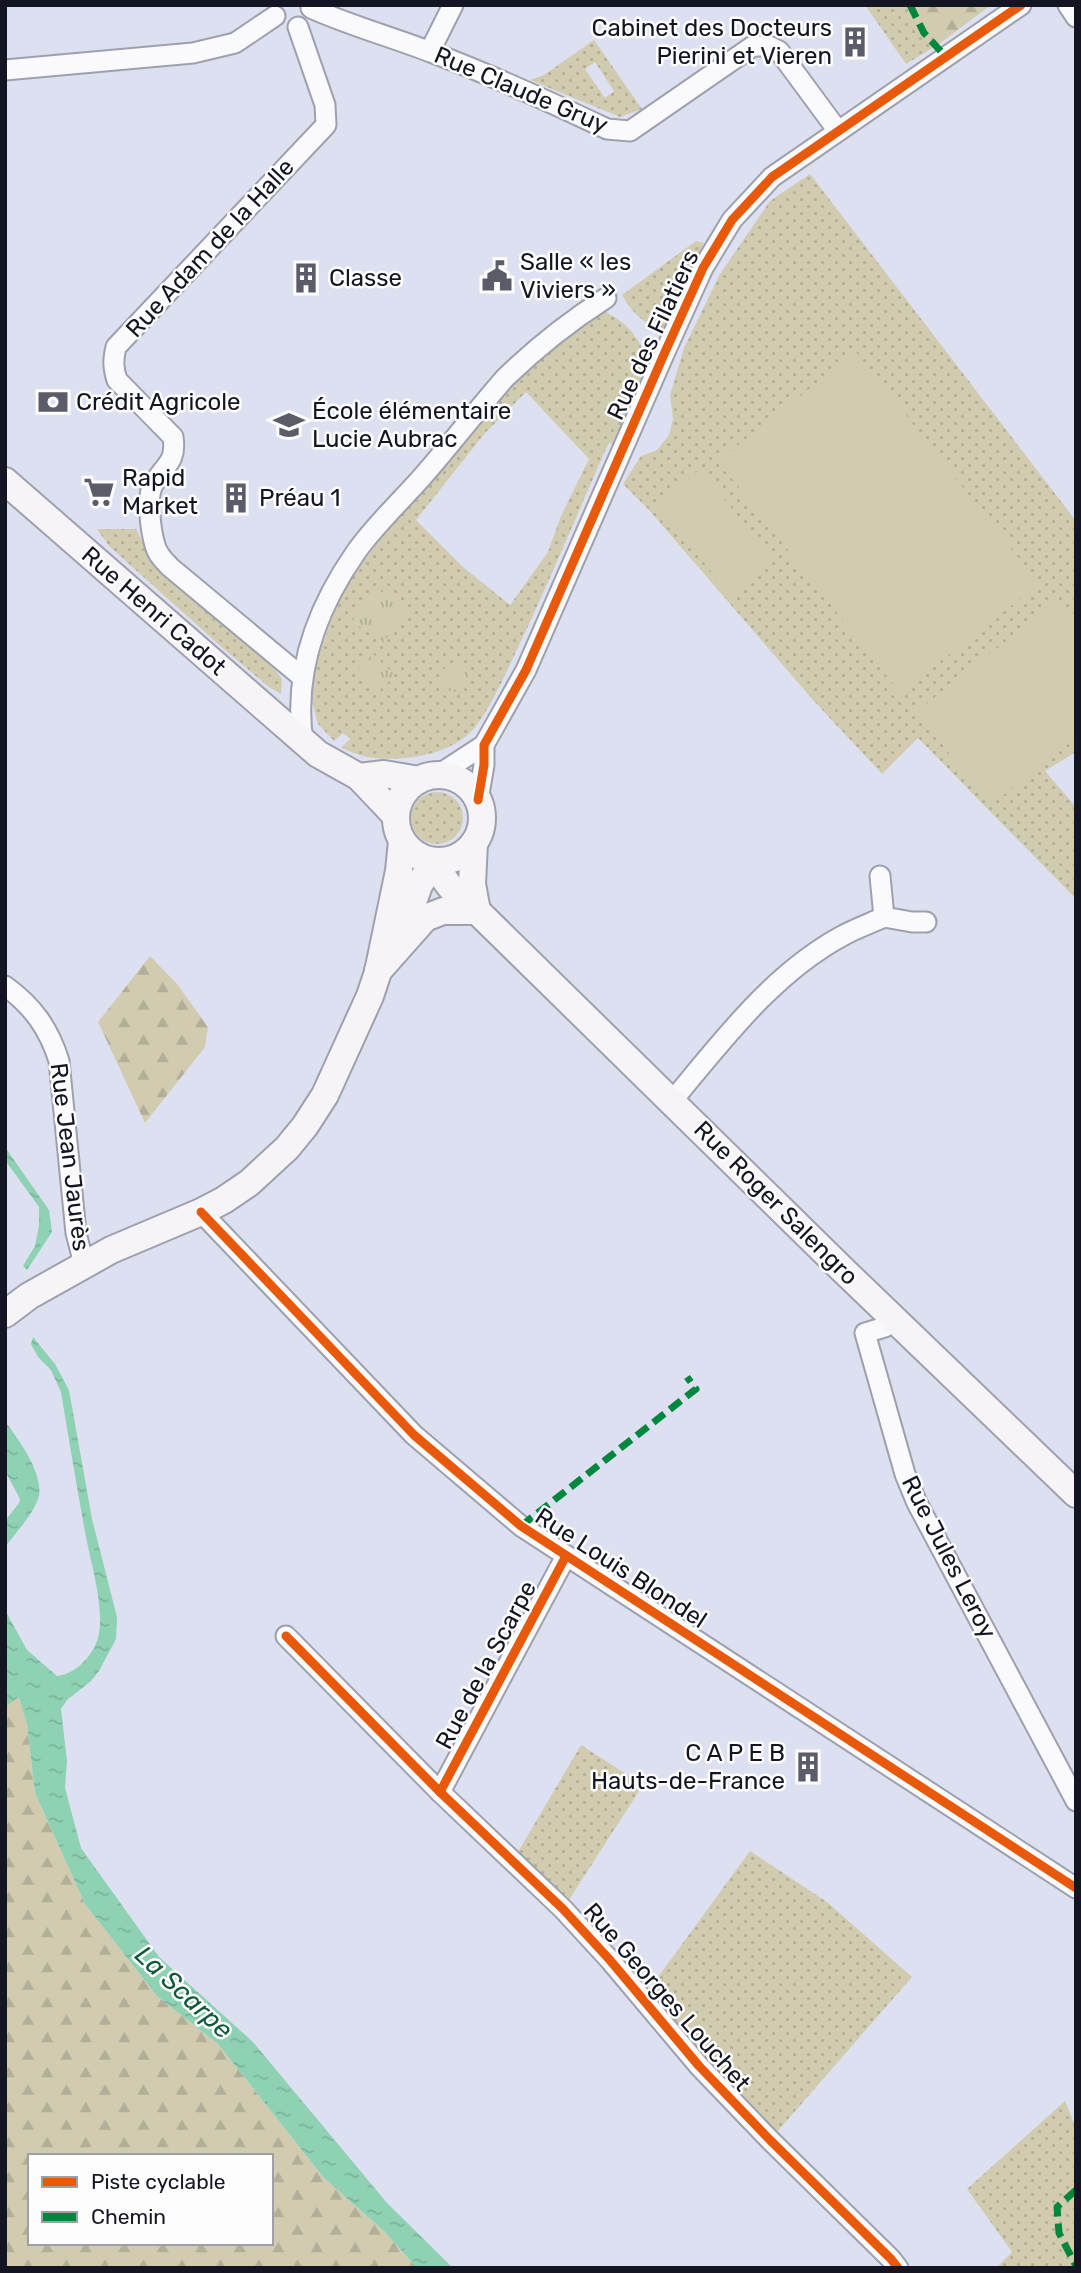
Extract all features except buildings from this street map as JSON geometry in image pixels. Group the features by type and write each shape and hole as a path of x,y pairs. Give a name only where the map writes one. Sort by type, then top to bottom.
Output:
{"main road":[{"name":"Rue Henri Cadot","path":"5,481 317,754 359,777"},
{"path":"359,777 384,774 429,778 446,776 468,787 478,800 482,818 474,843 472,884 477,911 434,913 425,918 378,972"},
{"path":"359,777 396,815"},
{"path":"429,778 403,794 396,815 402,841 416,855 435,861 457,857 474,843"},
{"path":"5,1314 29,1296 84,1264 201,1212 249,1183 287,1148 325,1095 370,996 378,972 399,871 402,841"},
{"path":"397,952 419,884 435,861"},
{"name":"Rue Roger Salengro","path":"435,861 439,873 463,901 477,911 1076,1494"}],"street":[{"path":"430,51 453,5"},
{"name":"Rue des Filatiers","path":"478,800 484,765 484,745 526,670 703,268 732,220 772,177 1021,5"},
{"path":"1068,5 1076,17"},
{"path":"5,70 193,53 235,43 274,11 287,27 298,27 307,19 311,7"},
{"name":"Rue Claude Gruy","path":"311,7 342,22 430,51 617,131 631,131 753,46 769,46 785,58 838,131"},
{"name":"Rue Adam de la Halle","path":"298,27 326,105 326,125 116,347 113,359 117,380 173,437 175,449 172,459 152,486 148,498 155,545 160,556 302,677"},
{"path":"303,742 300,700 302,677 314,632 331,591 357,551 514,370 580,315 606,298"},
{"path":"429,778 484,745"},
{"path":"880,876 884,917"},
{"path":"674,1103 678,1094 723,1040 764,995 804,962 844,935 884,917 926,922"},
{"name":"Rue Jean Jaurès","path":"5,986 41,1020 52,1038 59,1061 76,1233 84,1264"},
{"name":"Rue Louis Blondel","path":"201,1212 414,1435 521,1526 1076,1888"},
{"name":"Rue Jules Leroy","path":"894,1318 885,1327 865,1333 905,1474 917,1503 1076,1801"},
{"name":"Rue de la Scarpe","path":"440,1793 566,1556"},
{"name":"Rue Georges Louchet","path":"286,1636 440,1793 563,1909 699,2066 898,2268"}],"green space":[{"path":"865,5 991,5 936,46 906,64"},
{"path":"910,5 991,5 936,46 924,33"},
{"path":"594,40 642,109 620,117 530,80 544,75","holes":["595,62 614,91 605,98 585,69"]},
{"path":"810,174 1076,521 1076,752 1045,771 1076,807 1076,899 918,738 882,774 813,700 648,509 623,484 641,456 657,450 669,435 673,419 670,395 684,348 720,274 770,201"},
{"path":"696,241 704,243 668,324 660,330 638,316 622,295"},
{"path":"605,312 613,316 634,334 648,367 614,444 609,443 605,451 538,605 492,700 471,732 454,744 430,754 379,758 341,748 350,739 343,733 334,741 318,724 312,701 312,682 338,602 351,578 380,539 513,383 580,328","holes":["526,392 589,459 561,516 548,552 510,605 463,567 416,520 485,433"]},
{"path":"856,352 1039,584 900,693 718,461"},
{"path":"700,469 773,560 730,595 657,504"},
{"path":"97,529 136,529 152,561 274,668 282,679 281,694 225,650 109,546"},
{"path":"378,589 406,610 383,643 352,621"},
{"path":"1058,600 1076,623 1076,738 991,805 916,712"},
{"path":"373,654 395,675 378,692 357,671"},
{"path":"455,664 465,668 469,678 465,688 455,692 445,688 441,678 445,668"},
{"path":"437,792 447,794 455,800 461,808 461,828 455,836 447,842 437,844 427,842 419,836 413,828 411,818 413,808 419,800 427,794"},
{"path":"150,956 177,984 208,1027 205,1047 145,1123 98,1022"},
{"path":"19,1696 27,1724 35,1793 85,1904 157,1996 218,2044 324,2178 384,2231 417,2268 5,2268 5,1707"},
{"path":"581,1745 643,1785 563,1909 512,1862"},
{"path":"750,1851 827,1902 912,1977 770,2140 642,1999"},
{"path":"1065,2101 1076,2128 1076,2268 996,2268 1012,2252 967,2189"}],"water":[{"path":"5,1147 49,1210 52,1232 27,1270 23,1266 35,1246 39,1207 5,1160"},
{"name":"La Scarpe","path":"33,1337 55,1364 69,1390 92,1519 117,1617 116,1639 99,1671 67,1700 61,1709 67,1761 65,1788 81,1848 159,1957 253,2042 387,2203 453,2268 417,2268 384,2231 324,2178 218,2044 157,1996 85,1904 35,1793 27,1724 19,1697 5,1707 5,1610 27,1650 57,1676 72,1671 90,1655 97,1641 100,1622 96,1585 61,1392 51,1370 38,1357 31,1344"},
{"path":"5,1421 33,1466 39,1496 24,1523 5,1547 5,1521 20,1499 5,1471"}],"marked path":[{"path":"910,5 924,33 946,57"},
{"path":"521,1526 696,1389 687,1377"},
{"path":"1076,2190 1057,2207 1059,2233 1076,2266"}],"cycle path":[{"path":"478,800 484,765 484,745 526,670 703,268 732,220 772,177 1021,5"},
{"path":"201,1212 414,1435 521,1526 1076,1888"},
{"path":"440,1792 566,1556"},
{"path":"286,1636 440,1792 563,1909 699,2066 898,2268"}],"place":[{"name":"Cabinet des Docteurs Pierini et Vieren","path":"855,42"},
{"name":"Salle « les Viviers »","path":"497,276"},
{"name":"Classe","path":"306,278"},
{"name":"Crédit Agricole","path":"53,402"},
{"name":"École élémentaire Lucie Aubrac","path":"289,425"},
{"name":"Rapid Market","path":"99,492"},
{"name":"Préau 1","path":"236,498"},
{"name":"C A P E B Hauts-de-France","path":"808,1767"}]}
